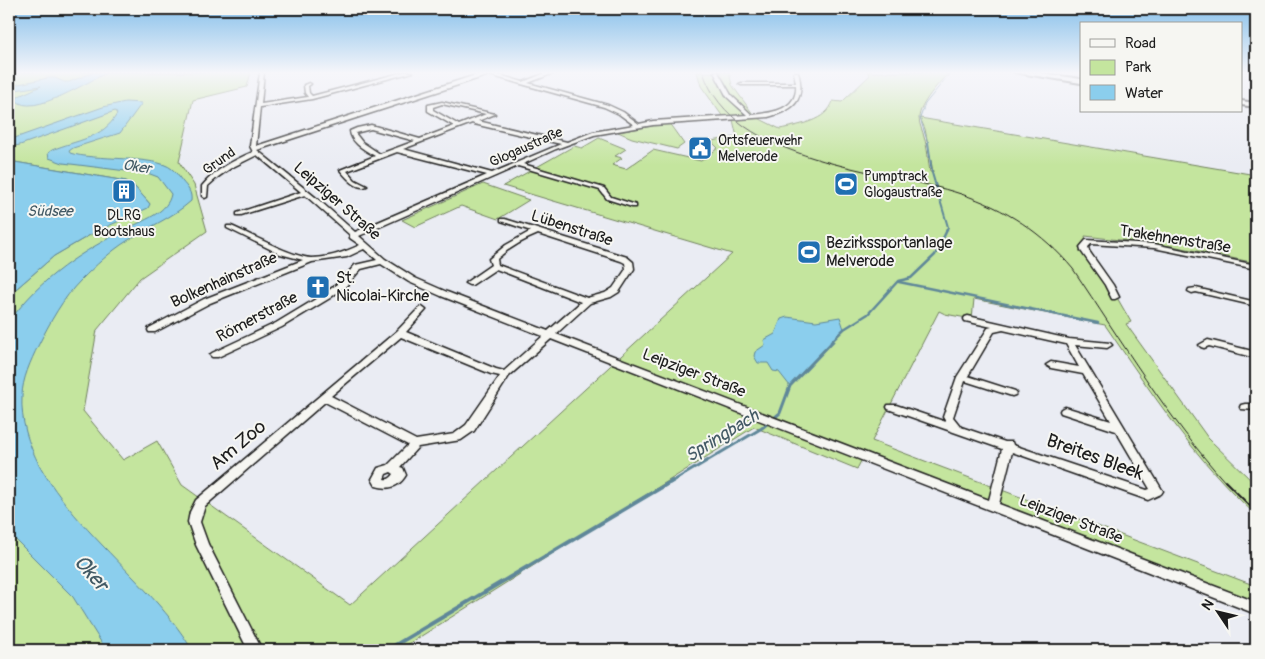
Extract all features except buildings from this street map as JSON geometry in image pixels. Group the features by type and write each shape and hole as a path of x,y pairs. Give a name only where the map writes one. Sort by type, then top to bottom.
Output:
{"street":[{"path":"258,103 255,151 400,103"},
{"path":"258,106 280,103"},
{"path":"459,127 430,110 430,106 442,103 492,114"},
{"path":"594,103 622,113 637,125"},
{"path":"736,103 750,115"},
{"name":"Glogaustraße","path":"353,236 566,143 604,131 637,125 776,112 794,105 795,103"},
{"path":"364,186 354,181 343,170 492,114"},
{"path":"473,122 566,143"},
{"path":"380,156 365,148 353,136 352,132 371,127 421,141"},
{"path":"398,150 494,175"},
{"name":"Leipziger Straße","path":"255,151 338,220 382,261 427,287 1256,608"},
{"name":"Grund","path":"205,196 205,186 212,179 255,151"},
{"path":"517,164 602,189 610,198 634,206"},
{"path":"239,214 304,193"},
{"name":"Lübenstraße","path":"503,220 624,259 630,264"},
{"path":"229,227 283,252 310,260 344,255 364,246"},
{"path":"495,266 494,259 498,254 527,235 538,231"},
{"name":"Trakehnenstraße","path":"1115,297 1085,251 1084,247 1089,242 1154,246 1256,267"},
{"path":"344,255 355,261 358,267 382,261"},
{"name":"Bolkenhainstraße","path":"152,330 215,298 310,260"},
{"path":"392,468 415,444 457,437 470,428 506,374 588,301 608,295 616,290 630,269 630,264"},
{"path":"469,283 495,266"},
{"path":"495,266 588,301"},
{"name":"Römerstraße","path":"215,355 279,325 327,296 358,267"},
{"path":"1192,291 1196,290 1256,304"},
{"name":"Am Zoo","path":"255,650 202,545 194,522 196,512 208,495 400,333 422,310"},
{"path":"968,319 1000,328 1069,342 1107,345"},
{"path":"956,428 948,417 962,377 991,330 1000,328"},
{"path":"400,333 494,372 506,374"},
{"name":"Breites Bleek","path":"892,407 1008,445 1148,495 1157,491 1069,342"},
{"path":"1204,345 1208,343 1256,355"},
{"path":"1051,365 1086,371"},
{"path":"962,377 1012,394"},
{"path":"324,397 415,444"},
{"name":"Breites Bleek","path":"1065,411 1120,428"},
{"path":"993,506 1008,445"}],"green space":[{"path":"9,103 192,103 179,162 194,185 207,231 140,278 97,330 83,411 123,460 157,441 182,485 350,605 732,254 503,186 574,146 582,148 599,138 626,149 615,156 622,158 612,165 626,169 653,150 701,161 718,148 711,141 737,137 733,120 758,118 780,129 818,118 830,108 832,103 925,103 920,113 919,121 926,146 930,172 933,172 925,129 920,118 1256,175 1256,263 1172,246 1085,236 1088,247 1131,322 1126,324 1208,438 1256,485 1256,515 1213,472 1157,400 1105,325 974,299 972,319 945,314 939,311 872,441 1256,586 1256,607 864,455 857,469 754,427 399,650 9,650 9,295 54,256 95,232 150,204 134,186 126,181 9,161"},
{"path":"713,103 745,103 753,114 723,117"},
{"path":"669,123 684,144 677,149 632,138 618,132"},
{"path":"483,184 529,200 498,219 461,206 415,227 402,220"}],"water":[{"path":"20,103 41,103 34,105 24,105"},
{"name":"Oker","path":"122,103 142,103 120,133 73,148 69,151 70,153 93,157 139,160 164,165 173,170 188,188 191,201 115,249 74,287 63,302 38,346 25,377 22,396 26,432 40,466 61,499 145,590 171,620 192,650 106,650 73,597 9,533 9,322 34,292 64,267 96,245 156,214 166,206 171,194 158,177 150,174 63,163 49,158 48,153 52,150 97,134 111,122 117,114 115,111 20,145 9,147 9,140 103,107"},
{"name":"Südsee","path":"9,161 126,181 134,186 150,204 148,208 95,232 54,256 9,295"},
{"path":"787,317 816,321 840,317 844,329 790,386 779,372 773,371 768,363 758,363 754,356 755,352 765,345 764,340 775,334 781,319"}],"waterway":[{"name":"Springbach","path":"926,103 920,118 928,143"},
{"name":"Springbach","path":"928,142 932,173 948,227 946,231"},
{"name":"Springbach","path":"831,342 844,329 868,314 898,281 911,278 935,255 947,230"},
{"path":"899,282 1098,323"},
{"name":"Springbach","path":"670,483 762,428 780,413 790,386 833,341"},
{"name":"Springbach","path":"387,650 672,481"}],"tram line":[{"path":"720,103 745,127 777,145 814,158 961,194 1008,214 1036,233 1073,269 1165,406 1204,458 1226,483"},
{"path":"1225,481 1256,512"}],"place":[{"name":"Ortsfeuerwehr Melverode","path":"700,148"},
{"name":"Pumptrack Glogaustraße","path":"846,184"},
{"name":"DLRG Bootshaus","path":"124,191"},
{"name":"Bezirkssportanlage Melverode","path":"809,252"},
{"name":"St. Nicolai-Kirche","path":"318,287"}]}
